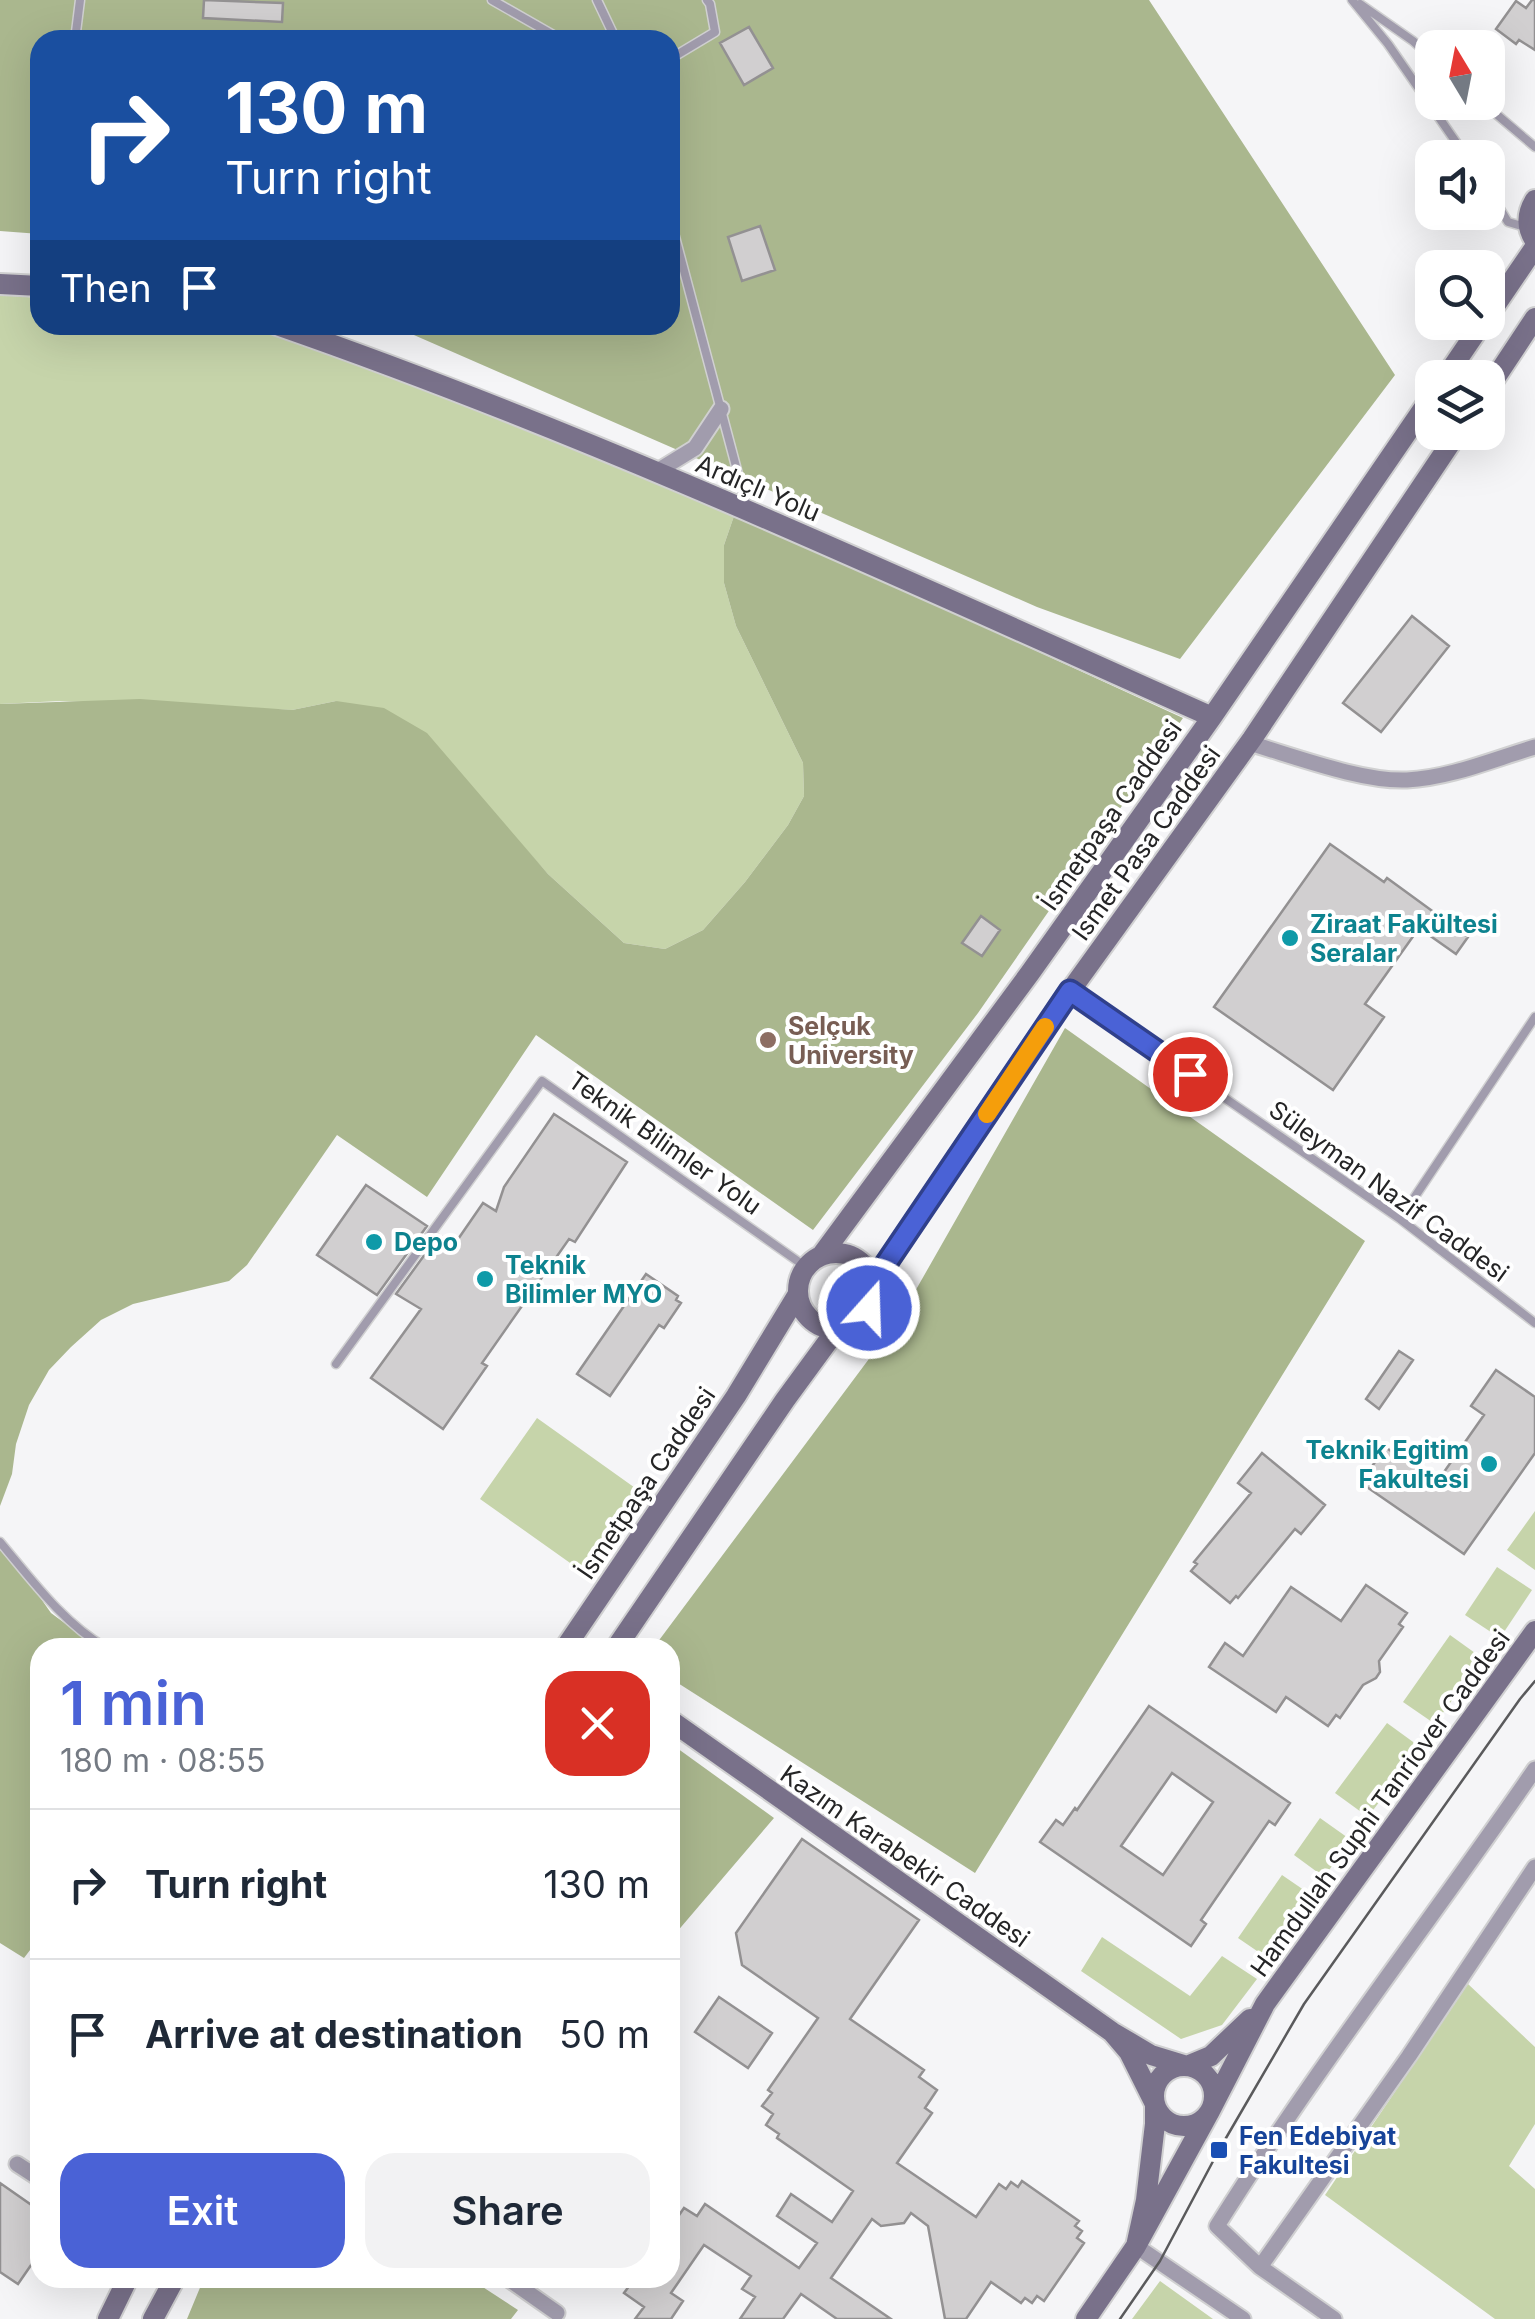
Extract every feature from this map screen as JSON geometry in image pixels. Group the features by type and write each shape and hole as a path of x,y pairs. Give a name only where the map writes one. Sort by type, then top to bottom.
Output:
{"main road":[{"path":"1505,287 1533,239 1529,212 1535,200"},
{"path":"0,284 30,286"},
{"path":"1505,363 1535,318"},
{"name":"Ardıçlı Yolu","path":"305,335 747,508 1212,717"},
{"name":"İsmetpaşa Caddesi","path":"814,1262 1030,973 1415,421"},
{"name":"Ismet Pasa Caddesi","path":"873,1283 1070,991 1249,743 1446,450"},
{"path":"834,1253 847,1254 859,1261 873,1283 869,1308 850,1326 837,1329 826,1328 806,1315 798,1294 799,1280 814,1262 834,1253"},
{"name":"İsmetpaşa Caddesi","path":"571,1638 736,1396 798,1294"},
{"path":"623,1638 837,1329"},
{"name":"Hamdullah Suphi Tanriover Caddesi","path":"1265,2004 1535,1632"},
{"name":"Kazım Karabekir Caddesi","path":"680,1727 1112,2032 1151,2055 1187,2066"},
{"path":"1136,2246 1156,2124 1156,2084 1168,2070 1211,2056 1265,2004"},
{"path":"1086,2319 1136,2246 1265,2004"},
{"path":"1112,2032 1129,2052 1166,2119 1185,2126 1204,2119 1214,2101 1211,2082 1204,2073 1187,2066"},
{"path":"108,2319 123,2288"},
{"path":"152,2319 169,2288"}],"street":[{"path":"656,472 695,448 721,408"},
{"path":"1249,743 1354,774 1405,780 1436,776 1535,747"},
{"path":"1334,2319 1260,2268 1218,2226 1263,2153 1535,1769"},
{"path":"1260,2268 1535,1867"},
{"path":"17,2164 30,2172"},
{"path":"1136,2246 1243,2319"},
{"path":"521,2288 557,2313"}],"lane":[{"path":"76,30 80,0"},
{"path":"492,0 544,30"},
{"path":"597,0 611,30"},
{"path":"680,53 714,32 707,0"},
{"path":"1353,0 1415,42"},
{"path":"1353,0 1455,140"},
{"path":"1503,120 1535,148"},
{"path":"1505,217 1533,239"},
{"path":"680,255 747,508"},
{"name":"Süleyman Nazif Caddesi","path":"1070,991 1400,1219 1535,1324"},
{"path":"1400,1219 1535,1017"},
{"name":"Teknik Bilimler Yolu","path":"336,1364 542,1081 814,1262"},
{"path":"0,1542 62,1615 90,1638"}],"green space":[{"path":"0,0 1149,0 1395,375 1180,659 1037,607 414,335 680,335 680,30 30,30 30,233 0,231"},
{"path":"0,295 30,297 30,335 277,335 324,349 735,513 724,545 724,583 736,626 803,763 804,796 788,825 703,930 665,949 624,943 548,874 503,824 336,701 292,710 60,701 0,704"},
{"path":"735,513 1183,718 978,1013 813,1230 536,1035 427,1197 337,1135 247,1265 229,1281 133,1304 101,1320 49,1370 29,1405 0,1506 0,704 140,699 292,710 336,701 384,708 427,733 548,874 624,943 665,949 703,930 788,825 804,796 803,763 736,626 724,583 724,545"},
{"path":"1065,1028 1365,1241 975,1873 680,1684 680,1638 661,1638 901,1316"},
{"path":"537,1418 638,1490 580,1570 480,1499"},
{"path":"1535,1511 1535,1570 1507,1550"},
{"path":"0,1550 51,1613 89,1638 30,1638 30,1950 24,1958 0,1943"},
{"path":"1497,1567 1532,1590 1500,1638 1465,1615"},
{"path":"1450,1635 1482,1658 1435,1724 1403,1702"},
{"path":"1387,1723 1420,1747 1368,1817 1335,1793"},
{"path":"680,1750 774,1818 680,1928"},
{"path":"1320,1818 1351,1840 1324,1877 1294,1855"},
{"path":"1282,1875 1317,1899 1273,1962 1238,1938"},
{"path":"1102,1937 1190,1996 1222,1956 1257,1979 1222,2025 1181,2039 1081,1971"},
{"path":"1468,1984 1535,2047 1535,2124 1509,2166 1535,2189 1535,2319 1495,2319 1325,2195"},
{"path":"1160,2281 1213,2319 1132,2319"},
{"path":"200,2288 484,2288 518,2310 511,2319 187,2319"}],"building":[{"path":"204,0 283,3 282,22 203,18"},
{"path":"1535,0 1535,50 1519,40 1516,44 1505,36 1505,30 1496,29 1516,1 1526,8"},
{"path":"749,27 773,68 744,85 720,43"},
{"path":"760,226 775,270 742,281 728,237"},
{"path":"1412,616 1449,646 1381,732 1343,703"},
{"path":"1330,844 1384,882 1387,878 1468,937 1456,954 1419,928 1365,1004 1384,1017 1333,1090 1214,1007"},
{"path":"981,916 1000,930 982,956 962,943"},
{"path":"554,1114 627,1162 575,1242 569,1239 482,1363 487,1366 443,1429 371,1378 421,1309 396,1294 439,1235 454,1245 483,1203 496,1211 504,1187"},
{"name":"Depo","path":"366,1185 427,1226 377,1295 317,1255"},
{"name":"Teknik Bilimler MYO","path":"646,1274 678,1296 676,1300 681,1303 664,1328 659,1325 610,1396 577,1374"},
{"name":"Teknik Egitim Fakultesi","path":"1399,1351 1413,1360 1379,1409 1366,1399"},
{"name":"Teknik Egitim Fakultesi","path":"1496,1370 1535,1397 1535,1453 1464,1554 1361,1483 1385,1447 1437,1482 1484,1415 1471,1406"},
{"path":"1262,1453 1325,1505 1301,1534 1295,1529 1230,1603 1191,1571 1197,1564 1194,1562 1251,1493 1238,1483"},
{"path":"1366,1585 1407,1613 1399,1624 1403,1627 1379,1661 1376,1678 1363,1685 1340,1718 1336,1715 1328,1726 1286,1697 1276,1712 1209,1667 1225,1643 1243,1656 1291,1587 1341,1621"},
{"path":"1149,1706 1290,1803 1275,1825 1269,1821 1201,1920 1206,1924 1191,1946 1040,1842 1056,1820 1063,1825","holes":["1172,1773 1213,1802 1163,1875 1121,1846"]},
{"path":"802,1839 919,1920 850,2019 924,2070 919,2077 937,2090 925,2108 932,2113 897,2163 976,2217 999,2184 1006,2189 1011,2182 1018,2187 1022,2181 1079,2221 1075,2226 1082,2231 1077,2238 1084,2243 1044,2301 1037,2296 1032,2303 1025,2298 1021,2303 991,2282 966,2319 945,2319 928,2226 911,2213 904,2223 881,2226 872,2219 831,2278 891,2319 837,2319 801,2294 783,2319 740,2319 755,2297 742,2289 751,2276 704,2245 680,2280 680,2214 684,2208 697,2216 705,2204 799,2268 817,2243 777,2216 791,2194 832,2222 853,2191 777,2138 779,2134 766,2125 773,2114 762,2106 772,2093 768,2090 818,2018 742,1965 736,1933"},
{"path":"719,1997 772,2033 748,2068 695,2032"},
{"path":"0,2183 30,2204 30,2267 18,2284 0,2272"},
{"path":"628,2288 674,2288 671,2293 683,2301 671,2319 635,2319 644,2307 624,2293"}],"tram line":[{"path":"1120,2319 1160,2261 1304,2004 1535,1681"}],"slow traffic":[{"path":"987,1114 1045,1027"}],"place":[{"name":"Ziraat Fakültesi Seralar","path":"1290,938"},
{"name":"Selçuk University","path":"768,1040"},
{"name":"Depo","path":"374,1242"},
{"name":"Teknik Bilimler MYO","path":"485,1279"},
{"name":"Teknik Egitim Fakultesi","path":"1489,1464"},
{"name":"Fen Edebiyat Fakultesi","path":"1219,2150"}],"route":[{"path":"869,1308 873,1283 1070,991 1190,1074"}]}
